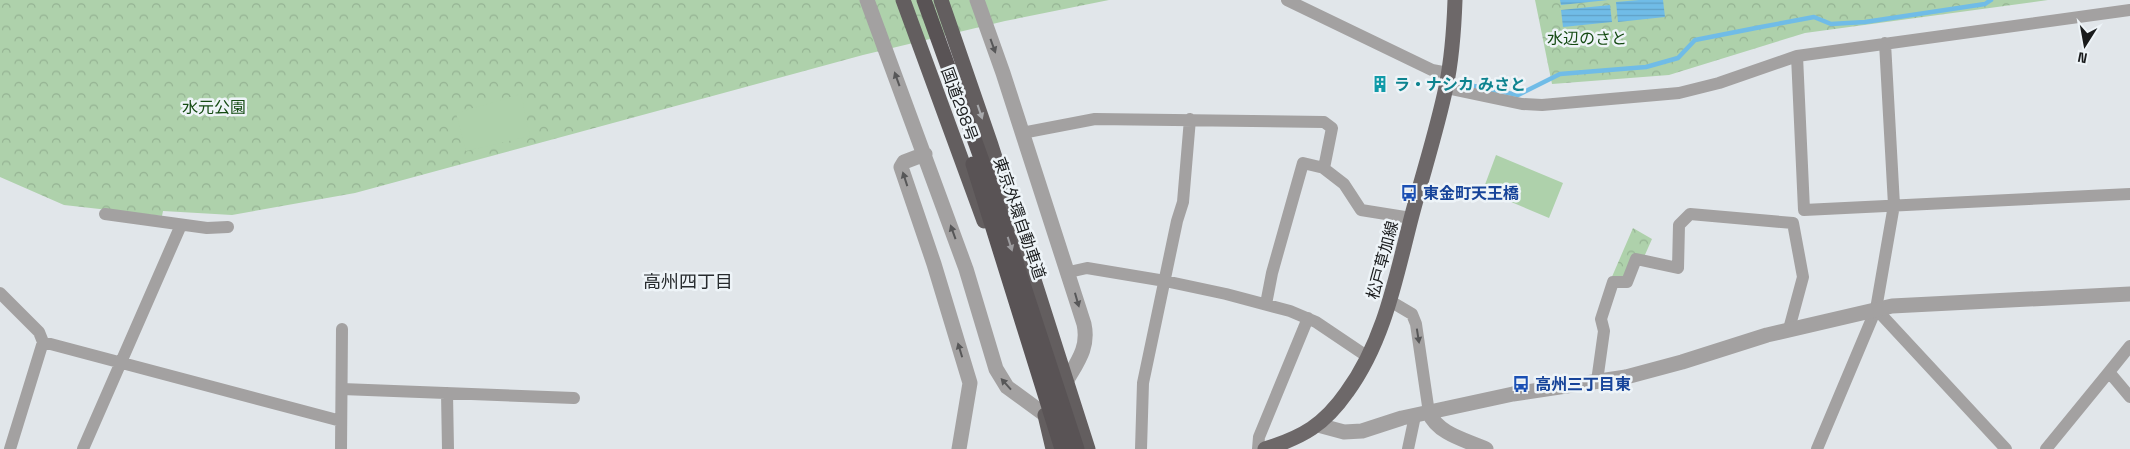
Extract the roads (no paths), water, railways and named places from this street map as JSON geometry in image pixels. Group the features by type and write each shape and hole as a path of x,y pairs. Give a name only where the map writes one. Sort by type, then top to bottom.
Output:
{"highway":[{"name":"国道298号","path":"903,0 1000,265 1053,449"},
{"name":"東京外環自動車道","path":"915,0 975,170 1062,449"},
{"name":"東京外環自動車道","path":"924,0 990,183 1077,449"},
{"name":"国道298号","path":"941,0 991,145 1088,449"}],"main road":[{"name":"松戸草加線","path":"1265,449 1289,442 1318,425 1347,393 1368,357 1390,301 1447,81 1455,0"}],"street":[{"path":"868,0 966,269 996,369 1007,387 1044,414"},
{"path":"977,0 1069,272 1086,335 1083,352 1067,380"},
{"path":"1288,0 1432,70 1447,81 1522,104 1542,105 1679,93 1719,83 1797,56 2130,10"},
{"path":"1817,449 1876,310 1894,205 1885,43"},
{"path":"1797,56 1804,210 2130,194"},
{"path":"1022,133 1095,119 1324,122 1332,128 1324,168 1322,167"},
{"path":"1141,449 1143,383 1177,221 1183,202 1190,119"},
{"path":"925,154 904,162 901,167 934,264 970,384 958,449"},
{"path":"1266,304 1272,273 1303,163 1322,167 1344,184 1361,210 1411,218"},
{"path":"105,214 181,225 228,227"},
{"path":"1597,381 1604,331 1601,319 1613,282 1627,282 1636,259 1678,268 1679,225 1690,214 1794,222 1803,277 1789,329"},
{"path":"83,449 181,225"},
{"path":"1069,272 1087,268 1165,281 1266,304 1308,318 1368,357"},
{"path":"0,293 39,332 43,342 10,449"},
{"path":"1318,425 1344,432 1362,432 1422,414 1514,394 1626,377 1789,329 1892,306 2130,294"},
{"path":"1390,301 1412,314 1416,324 1422,414 1408,449"},
{"path":"1876,310 2006,449"},
{"path":"1258,449 1259,437 1272,401 1308,318"},
{"path":"341,449 342,329"},
{"path":"43,342 342,421"},
{"path":"2046,449 2130,346"},
{"path":"2109,372 2130,397"},
{"path":"342,390 574,398"},
{"path":"447,393 448,449"},
{"path":"1422,414 1444,430 1486,449"}],"water":[{"path":"1560,0 1608,0 1561,5"},
{"path":"1663,0 1665,17 1618,22 1616,2"},
{"path":"1610,5 1612,22 1563,27 1561,10"}],"waterway":[{"path":"1464,84 1518,95 1560,74 1646,67 1678,58 1695,40 1814,17 1831,24 1865,22 1985,4 1991,0"}],"place":[{"name":"ラ・ナシカ みさと","path":"1380,84"},
{"name":"東金町天王橋","path":"1409,193"},
{"name":"高州三丁目東","path":"1521,384"}],"district":[{"name":"高州四丁目","path":"688,282"}],"park label":[{"name":"水辺のさと","path":"1587,38"},
{"name":"水元公園","path":"214,107"}]}
